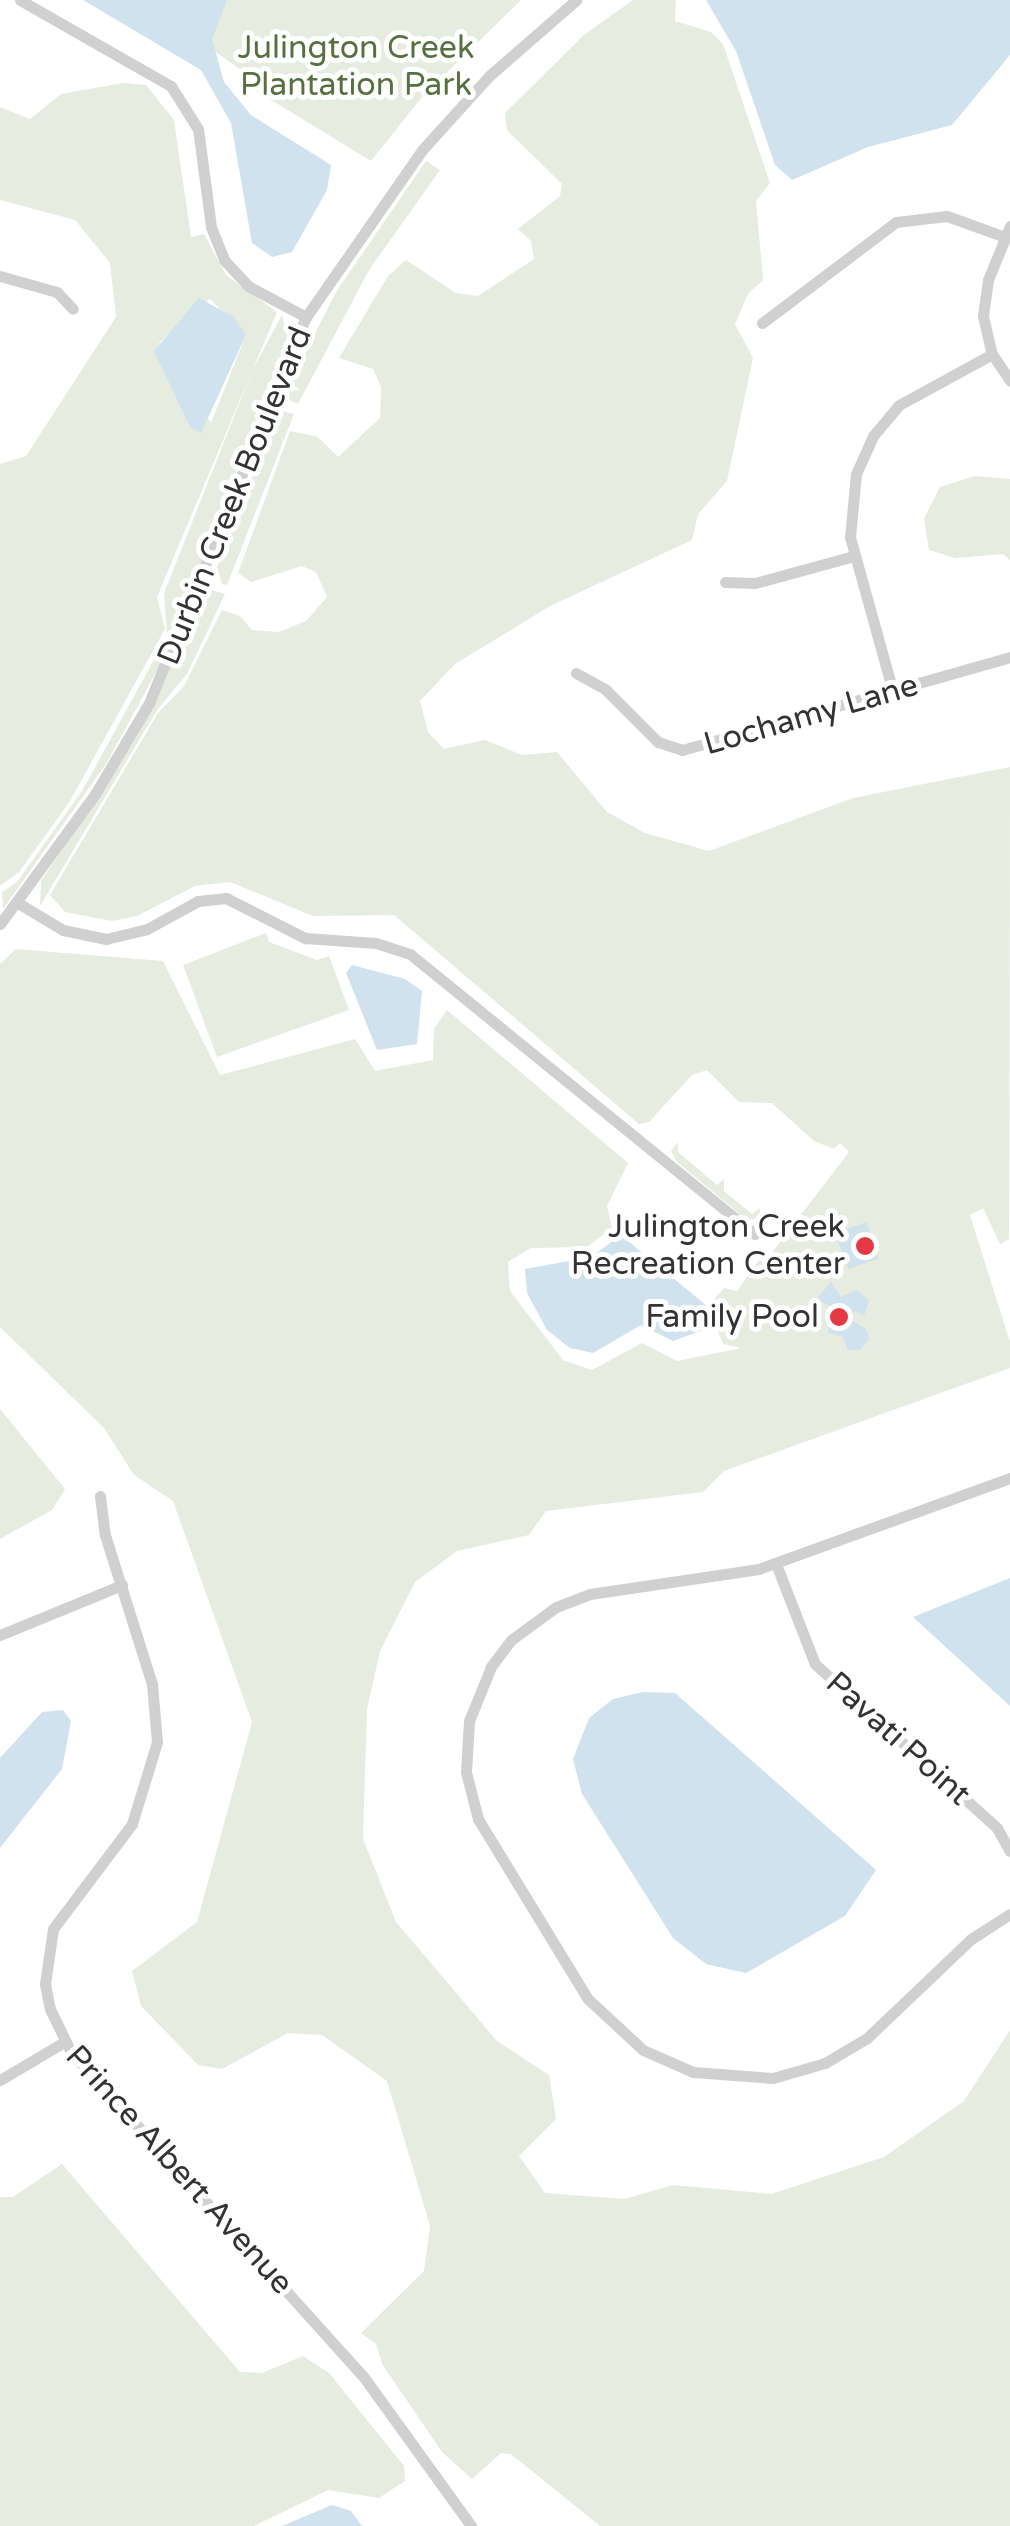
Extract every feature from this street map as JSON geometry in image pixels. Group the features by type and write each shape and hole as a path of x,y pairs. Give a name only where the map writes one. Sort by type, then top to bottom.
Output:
{"street":[{"path":"20,0 138,63 182,98 198,128 211,227 224,260 248,286 306,317"},
{"name":"Durbin Creek Boulevard","path":"0,924 95,794 168,665 306,317 414,160 490,76 576,0"},
{"path":"762,323 896,222 947,216 1008,232 984,298 992,354 1010,380"},
{"path":"0,276 56,292 73,309"},
{"path":"893,692 854,556 851,496 873,436 915,392 992,354"},
{"path":"725,582 755,583 854,556"},
{"name":"Lochamy Lane","path":"576,673 604,688 658,742 682,750 1010,657"},
{"path":"18,903 63,930 106,939 147,929 198,901 226,898 305,938 376,943 410,954 754,1234"},
{"path":"1010,1478 776,1564 576,1598 512,1640 484,1679 467,1749 478,1819 572,1975 604,2018 644,2050 693,2072 773,2078 825,2063 858,2044 970,1940 1010,1914"},
{"name":"Prince Albert Avenue","path":"100,1496 152,1684 158,1742 132,1824 53,1929 45,1984 64,2042 352,2364 471,2526"},
{"name":"Pavati Point","path":"776,1564 815,1664 997,1828 1010,1850"},
{"path":"0,1636 122,1584"},
{"path":"0,2080 64,2042"}],"green space":[{"name":"Julington Creek Plantation Park","path":"141,0 521,0 422,97 371,161 253,89 247,74"},
{"path":"633,0 676,0 675,21 711,32 723,44 770,183 756,201 763,280 748,294 735,324 753,358 727,481 698,514 692,540 550,606 455,664 420,701 428,732 444,749 485,740 522,755 557,752 607,812 645,833 709,851 853,798 1010,767 1009,1239 1000,1244 983,1208 970,1215 1010,1342 1010,1368 724,1471 703,1492 546,1511 529,1535 457,1551 415,1582 380,1651 367,1709 363,1839 396,1922 497,2041 549,2075 556,2119 519,2156 545,2193 624,2199 673,2185 771,2194 884,2157 964,2101 1010,2030 1010,2526 600,2526 511,2454 501,2453 472,2479 442,2452 382,2364 376,2344 361,2333 424,2271 430,2226 387,2081 322,2035 288,2033 222,2069 198,2065 141,2006 132,1971 197,1922 252,1722 173,1501 134,1475 104,1428 0,1327 0,964 16,949 163,961 220,1075 355,1039 375,1071 433,1060 434,1029 447,1010 628,1163 607,1206 612,1228 587,1247 531,1248 508,1262 510,1291 563,1360 592,1370 642,1343 677,1361 741,1348 723,1344 708,1307 724,1288 737,1291 759,1260 764,1263 849,1152 840,1143 834,1149 814,1141 772,1103 739,1102 707,1070 692,1075 649,1122 639,1124 394,915 313,916 230,882 195,886 137,916 112,921 65,912 50,895 158,713 184,686 222,610 240,616 252,630 279,632 306,621 327,597 316,572 302,566 251,582 238,573 290,431 318,437 338,457 380,418 381,387 373,369 339,358 388,276 406,260 456,293 478,296 534,259 531,241 518,229 560,196 562,184 507,130 505,113 585,34"},
{"path":"123,83 146,85 174,120 191,237 204,234 226,275 277,312 157,597 165,629 70,801 19,872 0,886 0,464 26,456 116,317 110,263 75,220 0,200 0,107 30,119 61,94","holes":["210,299 246,335 211,423 159,343"]},
{"path":"426,161 440,170 369,270 298,404 289,400 284,395 336,292"},
{"path":"282,315 288,337 166,654 106,764 3,909 2,892 17,882 82,791 167,636 164,593 253,369"},
{"path":"278,410 294,414 227,585 222,584 217,567"},
{"path":"974,476 1010,479 1010,560 1003,554 955,558 929,550 924,519 940,487"},
{"path":"208,589 225,594 187,674 157,710 40,906 41,881 132,744"},
{"path":"266,933 269,942 317,960 329,956 349,1010 217,1057 183,965"},
{"path":"678,1142 678,1152 717,1185 724,1179 724,1191 752,1214 760,1208 761,1218 747,1220 677,1162 671,1151"},
{"path":"0,1409 65,1489 52,1510 0,1539"},
{"path":"62,2164 240,2372 262,2373 303,2356 329,2373 404,2466 405,2481 379,2498 328,2490 254,2526 0,2526 0,2197 13,2197"}],"water":[{"path":"83,0 227,0 212,39 224,82 251,115 331,165 327,190 292,252 272,257 252,243 231,123 201,70"},
{"path":"706,0 1010,0 1010,55 952,125 868,147 792,180 775,165 736,51"},
{"path":"199,298 234,317 246,335 201,433 190,427 154,351"},
{"path":"352,965 405,979 422,991 417,1044 377,1050 346,973"},
{"path":"867,1222 878,1259 848,1269 835,1233"},
{"path":"621,1235 707,1306 711,1319 700,1331 673,1341 641,1325 593,1353 570,1348 547,1330 527,1293 525,1269 591,1257"},
{"name":"Family Pool","path":"831,1282 841,1297 857,1290 869,1300 864,1316 855,1311 849,1319 866,1329 869,1339 860,1350 848,1350 842,1336 828,1333 833,1307 816,1300"},
{"path":"1010,1578 1010,1706 913,1617"},
{"path":"643,1692 675,1693 876,1870 845,1916 746,1973 706,1964 673,1938 582,1794 573,1759 589,1718 613,1699"},
{"path":"63,1710 71,1721 62,1769 0,1848 0,1758 42,1712"},
{"path":"332,2505 351,2511 362,2526 282,2526"}],"place":[{"name":"Julington Creek Recreation Center","path":"865,1246"},
{"name":"Family Pool","path":"839,1317"}]}
